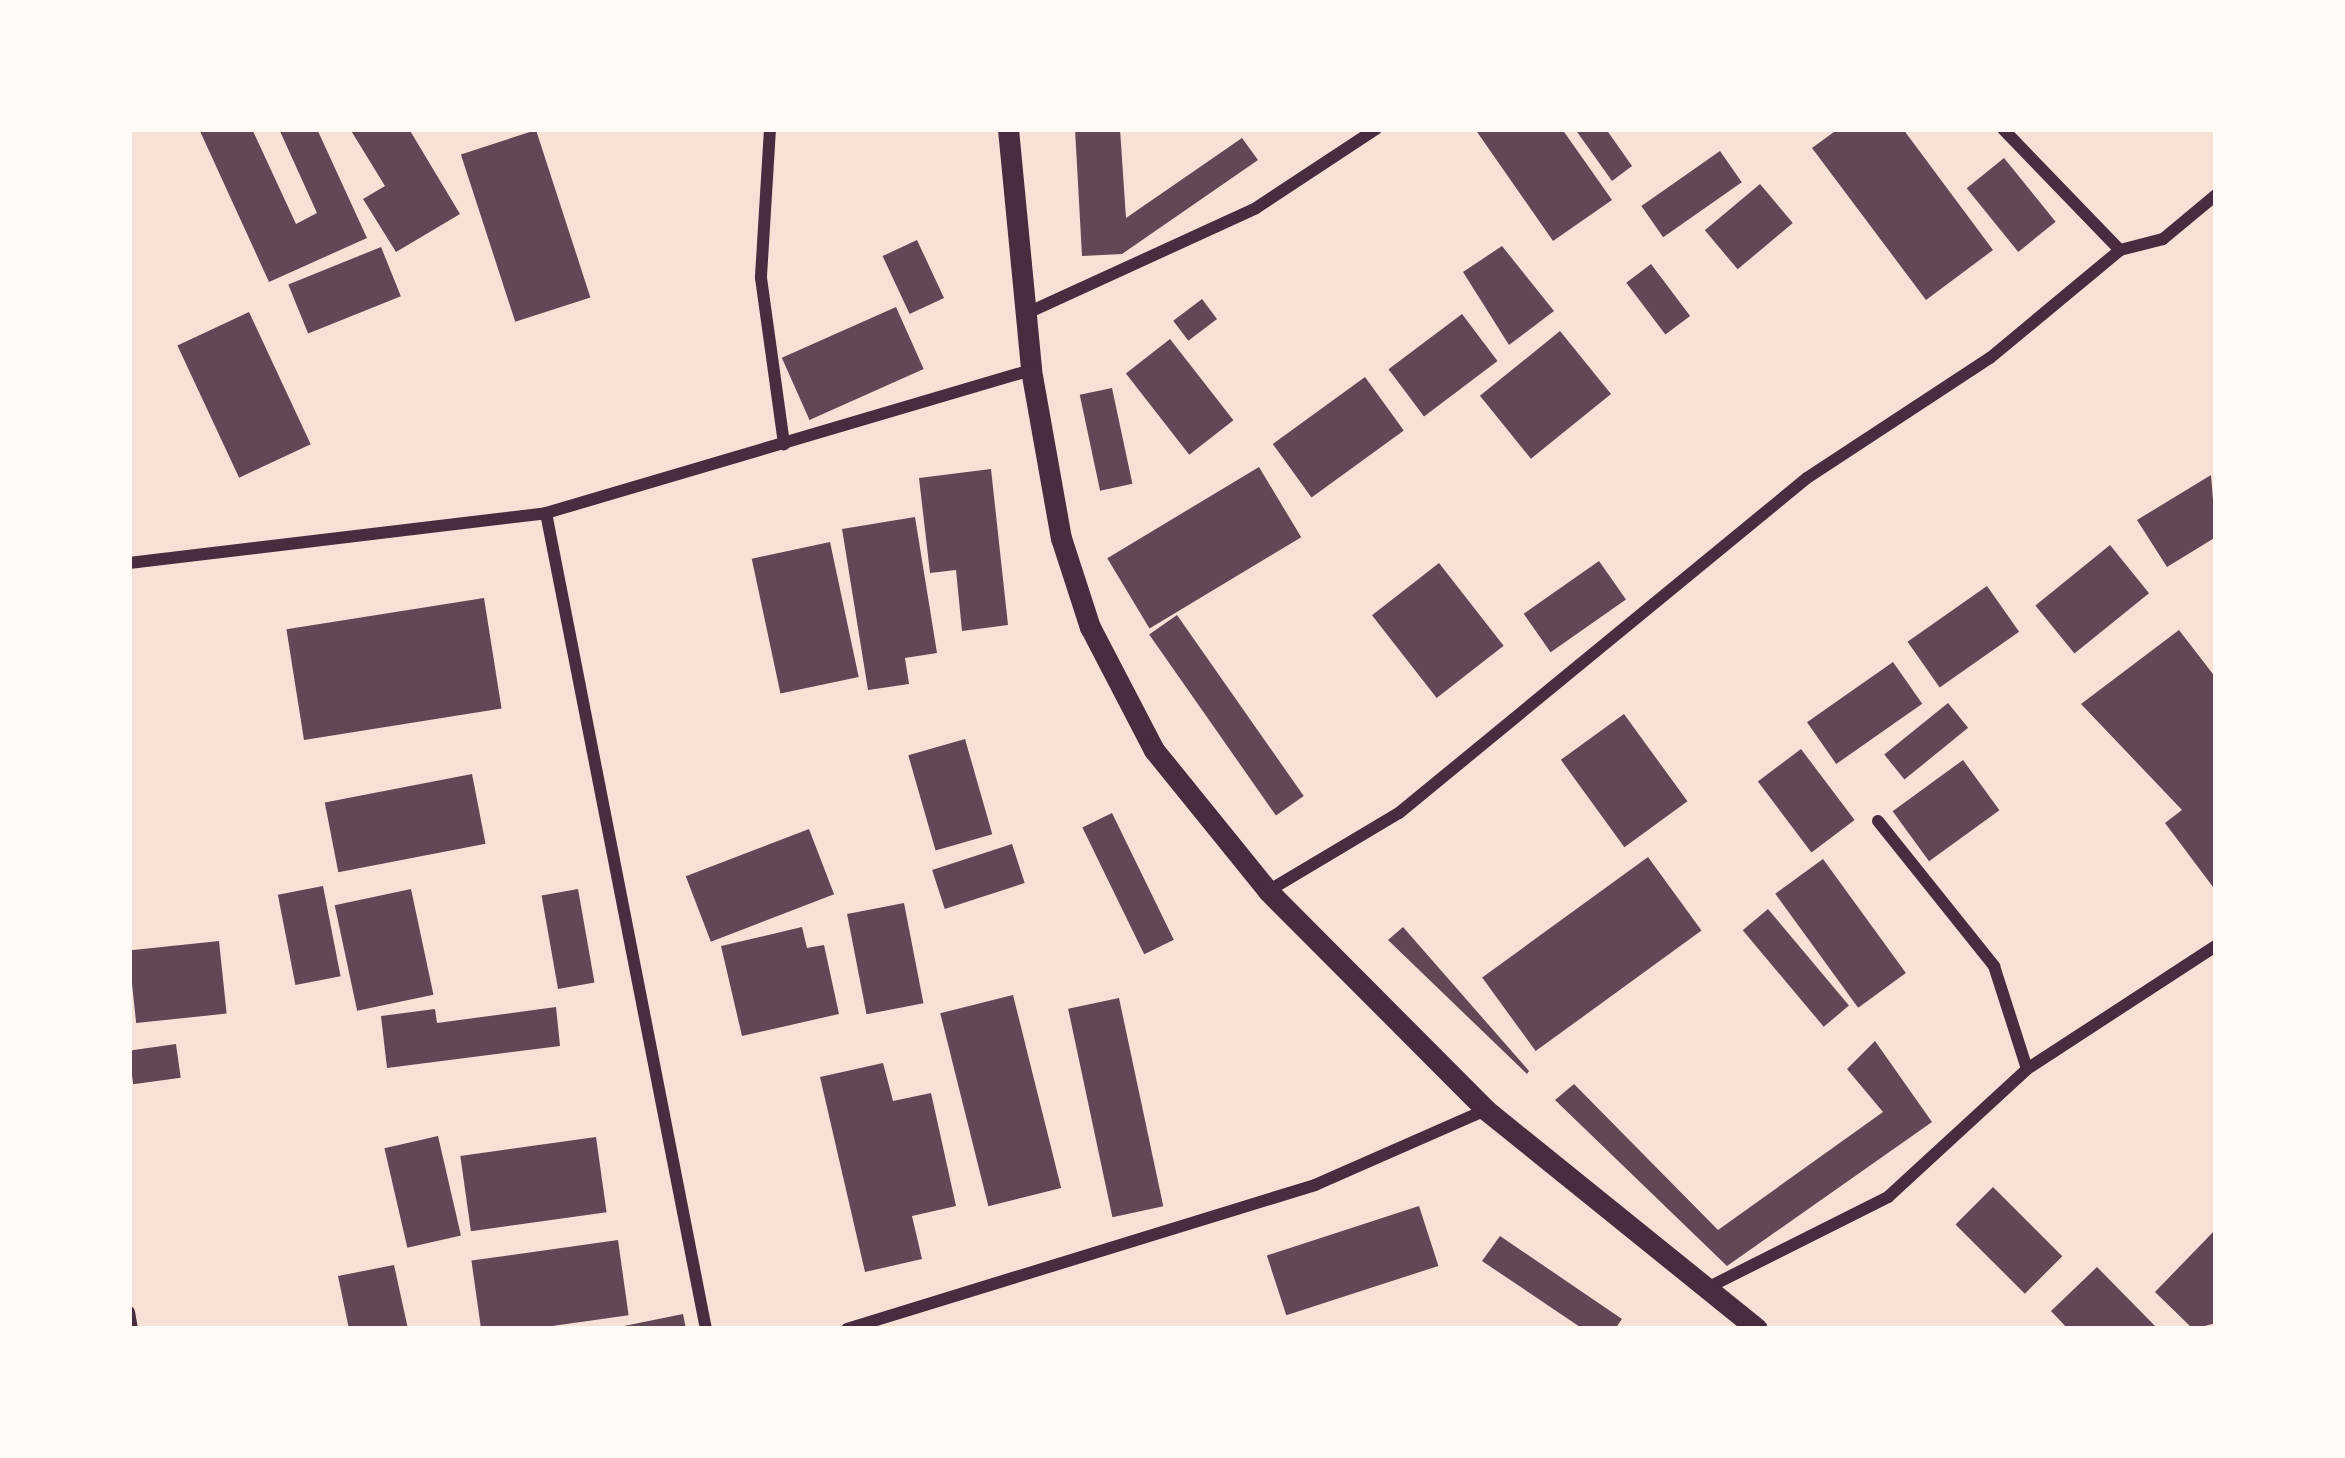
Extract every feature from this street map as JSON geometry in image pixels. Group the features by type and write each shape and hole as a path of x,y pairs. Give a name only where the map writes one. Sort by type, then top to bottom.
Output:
{"street":[{"path":"770,129 761,278 784,444"},
{"path":"1008,129 1031,370 1090,627 1154,750 1268,891 1486,1110 1757,1329"},
{"path":"1025,314 1256,208 1376,129"},
{"path":"2003,129 2120,250"},
{"path":"1268,891 1473,758 1682,574 1990,358 2120,250 2163,239 2216,195"},
{"path":"129,563 546,513 1031,370"},
{"path":"546,513 706,1329"},
{"path":"1878,821 1994,966 2027,1069"},
{"path":"1707,1288 1888,1197 2027,1069 2216,946"},
{"path":"847,1329 1315,1185 1486,1110"},
{"path":"129,1312 132,1329"}],"building":[{"path":"199,129 252,129 296,224 317,213 279,129 317,129 367,238 269,282"},
{"path":"350,129 409,129 460,214 396,252 363,199 385,186"},
{"path":"1075,129 1120,129 1126,218 1242,138 1258,160 1122,254 1082,256"},
{"path":"1475,129 1562,129 1612,200 1553,241"},
{"path":"1575,129 1606,129 1632,166 1612,181"},
{"path":"1838,129 1903,129 1993,250 1926,300 1812,148"},
{"path":"536,130 590,297 515,322 461,154"},
{"path":"1720,151 1742,182 1663,237 1641,206"},
{"path":"2004,158 2056,222 2018,252 1967,188"},
{"path":"1760,184 1793,223 1738,269 1705,230"},
{"path":"917,240 944,298 910,314 883,256"},
{"path":"1502,246 1554,311 1509,345 1463,272"},
{"path":"381,247 401,296 308,334 288,284"},
{"path":"1651,264 1690,316 1665,335 1626,283"},
{"path":"1202,299 1217,319 1188,341 1173,321"},
{"path":"896,307 924,369 809,420 782,358"},
{"path":"249,312 311,444 239,478 177,345"},
{"path":"1462,314 1498,361 1424,416 1389,369"},
{"path":"1560,331 1611,394 1531,459 1480,396"},
{"path":"1170,339 1233,420 1189,455 1126,373"},
{"path":"1365,377 1404,430 1312,497 1273,444"},
{"path":"1112,388 1132,484 1100,491 1080,395"},
{"path":"1259,467 1301,537 1150,628 1107,558"},
{"path":"991,469 1008,625 962,631 956,570 930,573 919,478"},
{"path":"2211,475 2216,537 2167,567 2137,520"},
{"path":"915,517 937,653 905,658 909,684 868,690 842,529"},
{"path":"830,542 859,677 780,694 752,559"},
{"path":"2110,545 2149,593 2074,654 2035,605"},
{"path":"1599,561 1626,600 1551,652 1524,614"},
{"path":"1439,563 1504,646 1437,698 1372,615"},
{"path":"1987,586 2019,632 1940,688 1908,642"},
{"path":"484,598 502,709 304,740 286,629"},
{"path":"1177,615 1304,796 1276,816 1149,635"},
{"path":"2179,630 2216,678 2216,891 2165,823 2182,810 2081,704"},
{"path":"1893,662 1922,704 1836,764 1807,722"},
{"path":"1948,703 1968,728 1904,779 1884,755"},
{"path":"1624,714 1687,801 1624,847 1561,760"},
{"path":"965,739 992,834 936,850 908,755"},
{"path":"1801,749 1855,820 1811,853 1758,781"},
{"path":"1963,760 1999,810 1929,861 1893,811"},
{"path":"472,774 486,844 338,872 325,803"},
{"path":"1112,813 1174,940 1144,954 1082,827"},
{"path":"809,829 834,894 711,942 686,876"},
{"path":"1012,844 1025,883 945,909 932,870"},
{"path":"1648,857 1701,931 1536,1051 1482,977"},
{"path":"1823,859 1906,973 1858,1008 1775,894"},
{"path":"323,886 341,976 295,985 278,895"},
{"path":"411,889 433,995 357,1011 335,905"},
{"path":"578,889 594,983 558,989 542,895"},
{"path":"904,903 923,1003 867,1014 847,914"},
{"path":"1768,909 1849,1006 1824,1027 1743,930"},
{"path":"802,927 807,948 824,945 839,1014 742,1036 721,946"},
{"path":"1403,927 1529,1071 1527,1074 1388,940"},
{"path":"219,941 227,1014 136,1023 129,950"},
{"path":"1013,995 1061,1188 988,1206 940,1013"},
{"path":"1119,998 1163,1206 1112,1217 1068,1009"},
{"path":"556,1007 560,1046 387,1068 381,1016 435,1009 437,1023"},
{"path":"1875,1041 1932,1122 1727,1266 1555,1100 1574,1084 1718,1230 1883,1112 1847,1069"},
{"path":"176,1044 181,1078 133,1084 129,1051"},
{"path":"883,1063 893,1101 931,1093 956,1206 912,1216 922,1259 865,1272 820,1077"},
{"path":"438,1136 461,1235 407,1248 384,1148"},
{"path":"596,1137 607,1212 471,1231 460,1156"},
{"path":"1993,1187 2062,1256 2025,1294 1956,1224"},
{"path":"1419,1206 1438,1266 1286,1315 1267,1255"},
{"path":"2216,1229 2216,1323 2193,1329 2155,1292"},
{"path":"1500,1236 1622,1319 1615,1329 1583,1329 1482,1261"},
{"path":"618,1240 629,1315 531,1329 481,1329 471,1261"},
{"path":"394,1265 408,1329 349,1329 338,1276"},
{"path":"2097,1267 2158,1329 2068,1329 2051,1311"},
{"path":"683,1314 686,1329 619,1329 619,1327"}]}
